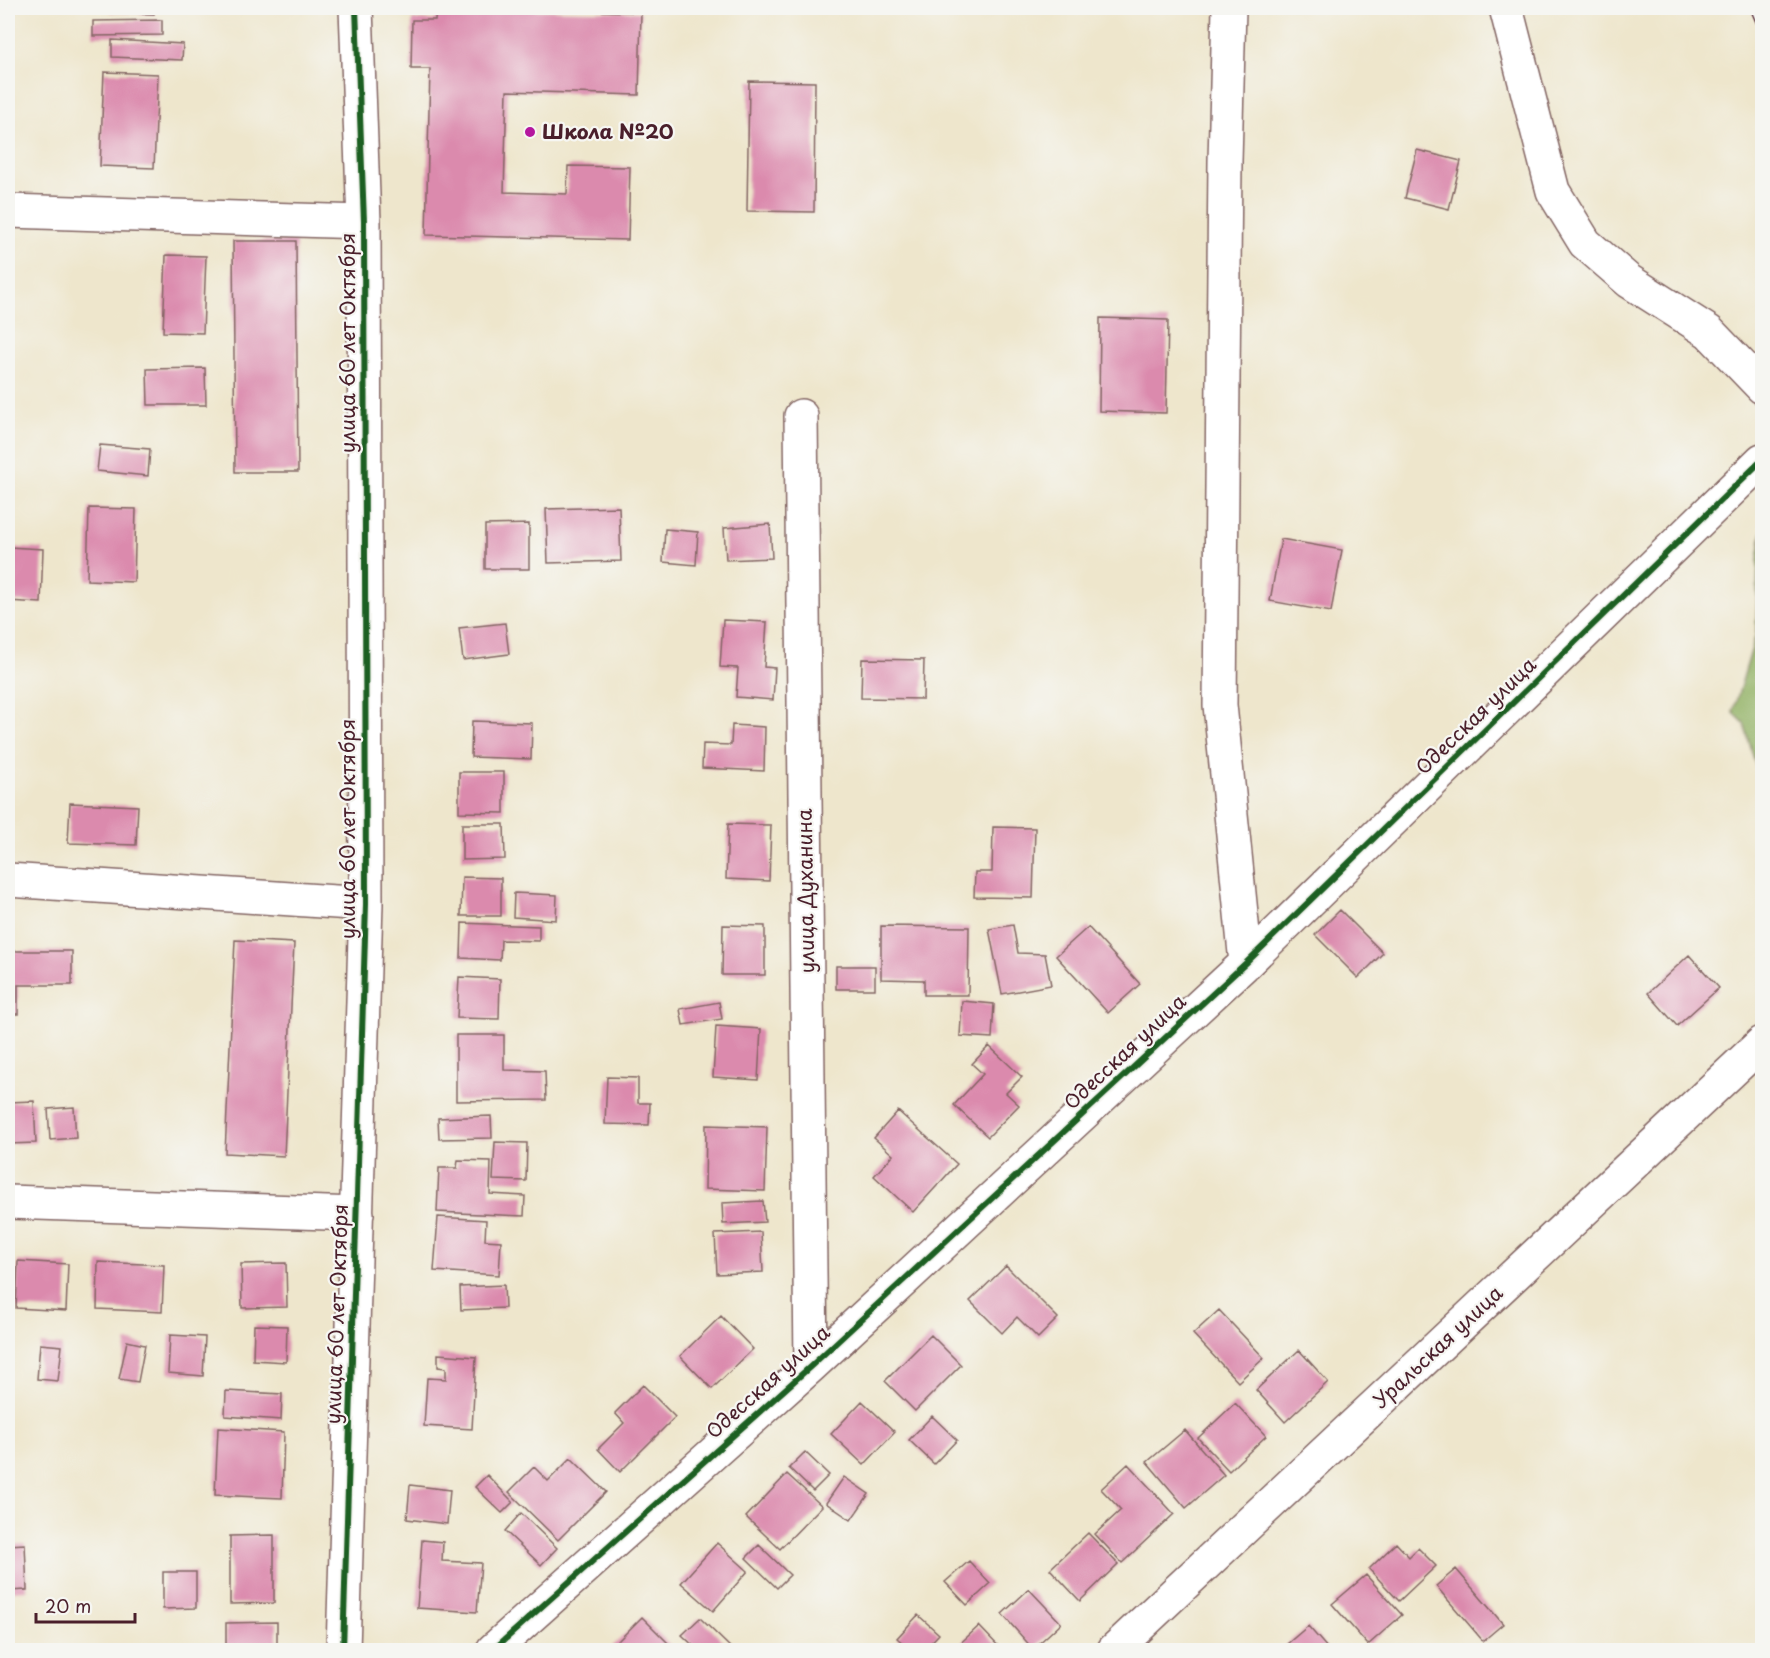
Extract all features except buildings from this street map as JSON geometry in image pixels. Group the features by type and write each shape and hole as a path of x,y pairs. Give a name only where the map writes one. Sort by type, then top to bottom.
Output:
{"street":[{"name":"улица 60 лет Октября","path":"343,1650 366,904 364,222 356,8"},
{"path":"1229,8 1224,173 1220,705 1246,963"},
{"path":"1506,8 1553,191 1585,243 1629,281 1709,332 1762,387"},
{"path":"8,211 364,222"},
{"name":"улица Духанина","path":"801,416 811,1366"},
{"name":"Одесская улица","path":"493,1650 811,1366 1246,963 1762,460"},
{"path":"8,880 366,904"},
{"name":"Уральская улица","path":"1114,1650 1762,1043"},
{"path":"8,1202 357,1214"}],"green space":[{"path":"1762,532 1762,788 1744,723 1733,712 1756,634 1758,559"}],"railway":[{"path":"1753,8 1762,29"}],"cycle path":[{"path":"343,1650 366,904 364,222 356,8"},
{"path":"493,1650 811,1366 1246,963 1762,460"}],"place":[{"name":"Школа №20","path":"530,132"}]}
